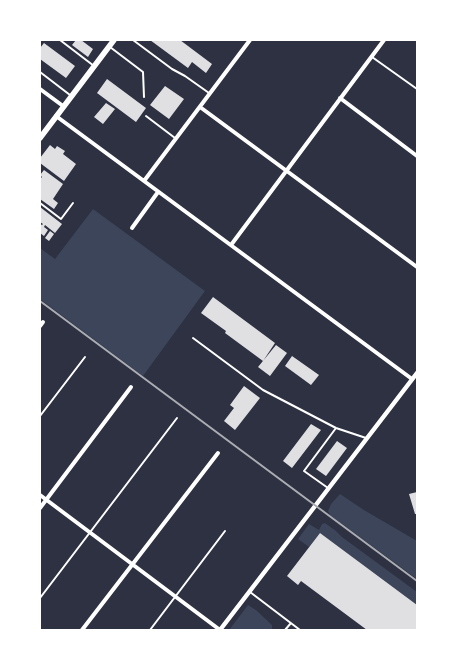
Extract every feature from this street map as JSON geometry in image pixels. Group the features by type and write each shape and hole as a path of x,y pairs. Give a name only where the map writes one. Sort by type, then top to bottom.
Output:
{"main road":[{"path":"40,138 114,40"}],"street":[{"path":"144,181 250,40"},
{"path":"231,245 384,40"},
{"path":"40,89 63,106"},
{"path":"340,98 417,156"},
{"path":"200,107 417,268"},
{"path":"56,116 412,379"},
{"path":"132,228 158,192"},
{"path":"40,495 220,630 417,373"},
{"path":"40,508 131,387"},
{"path":"82,630 218,453"}],"lane":[{"path":"60,40 94,66"},
{"path":"133,40 172,69 185,76 210,94"},
{"path":"109,46 143,72 144,97"},
{"path":"372,56 417,89"},
{"path":"40,72 71,96"},
{"path":"146,116 176,139"},
{"path":"40,203 61,219 73,203"},
{"path":"193,338 263,390 336,428 367,438"},
{"path":"40,416 85,356"},
{"path":"40,598 177,418"},
{"path":"328,489 304,471 336,428"},
{"path":"150,630 226,531"},
{"path":"250,592 300,630"},
{"path":"285,630 291,623"}],"shaded area":[{"path":"93,209 205,291 143,376 40,299 40,248 55,259"},
{"path":"340,494 417,541 417,579 330,515 328,511 331,504"},
{"path":"325,523 417,592 417,605 320,533 309,547 298,539 309,524 319,530 322,524"},
{"path":"248,605 256,610 272,625 272,630 229,630"}],"building":[{"path":"76,40 81,40 93,49 88,57 72,45"},
{"path":"150,40 180,40 212,64 206,73 192,62 188,68"},
{"path":"44,43 75,66 66,78 40,59 40,48"},
{"path":"107,79 146,108 136,122 97,93"},
{"path":"165,86 184,99 169,119 150,105"},
{"path":"106,103 115,109 103,124 94,117"},
{"path":"50,145 55,149 57,146 65,151 63,154 76,164 64,181 40,163 40,158"},
{"path":"44,170 63,184 53,199 58,203 54,209 40,199 40,179 42,177 40,175"},
{"path":"40,207 62,224 55,233 45,225 44,227 48,230 44,236 40,233 40,224 43,224 40,222"},
{"path":"50,231 54,234 49,241 45,238"},
{"path":"213,297 275,343 263,361 201,313"},
{"path":"276,345 287,353 270,376 258,367"},
{"path":"292,356 319,375 311,385 285,366"},
{"path":"244,386 260,398 235,430 224,421 234,408 230,405"},
{"path":"311,424 321,430 292,468 283,461"},
{"path":"337,441 347,448 326,476 316,469"},
{"path":"417,492 417,514 415,514 409,494"},
{"path":"320,533 417,605 417,630 367,630 301,581 298,585 287,576"}],"railway":[{"path":"40,301 417,581"}]}
